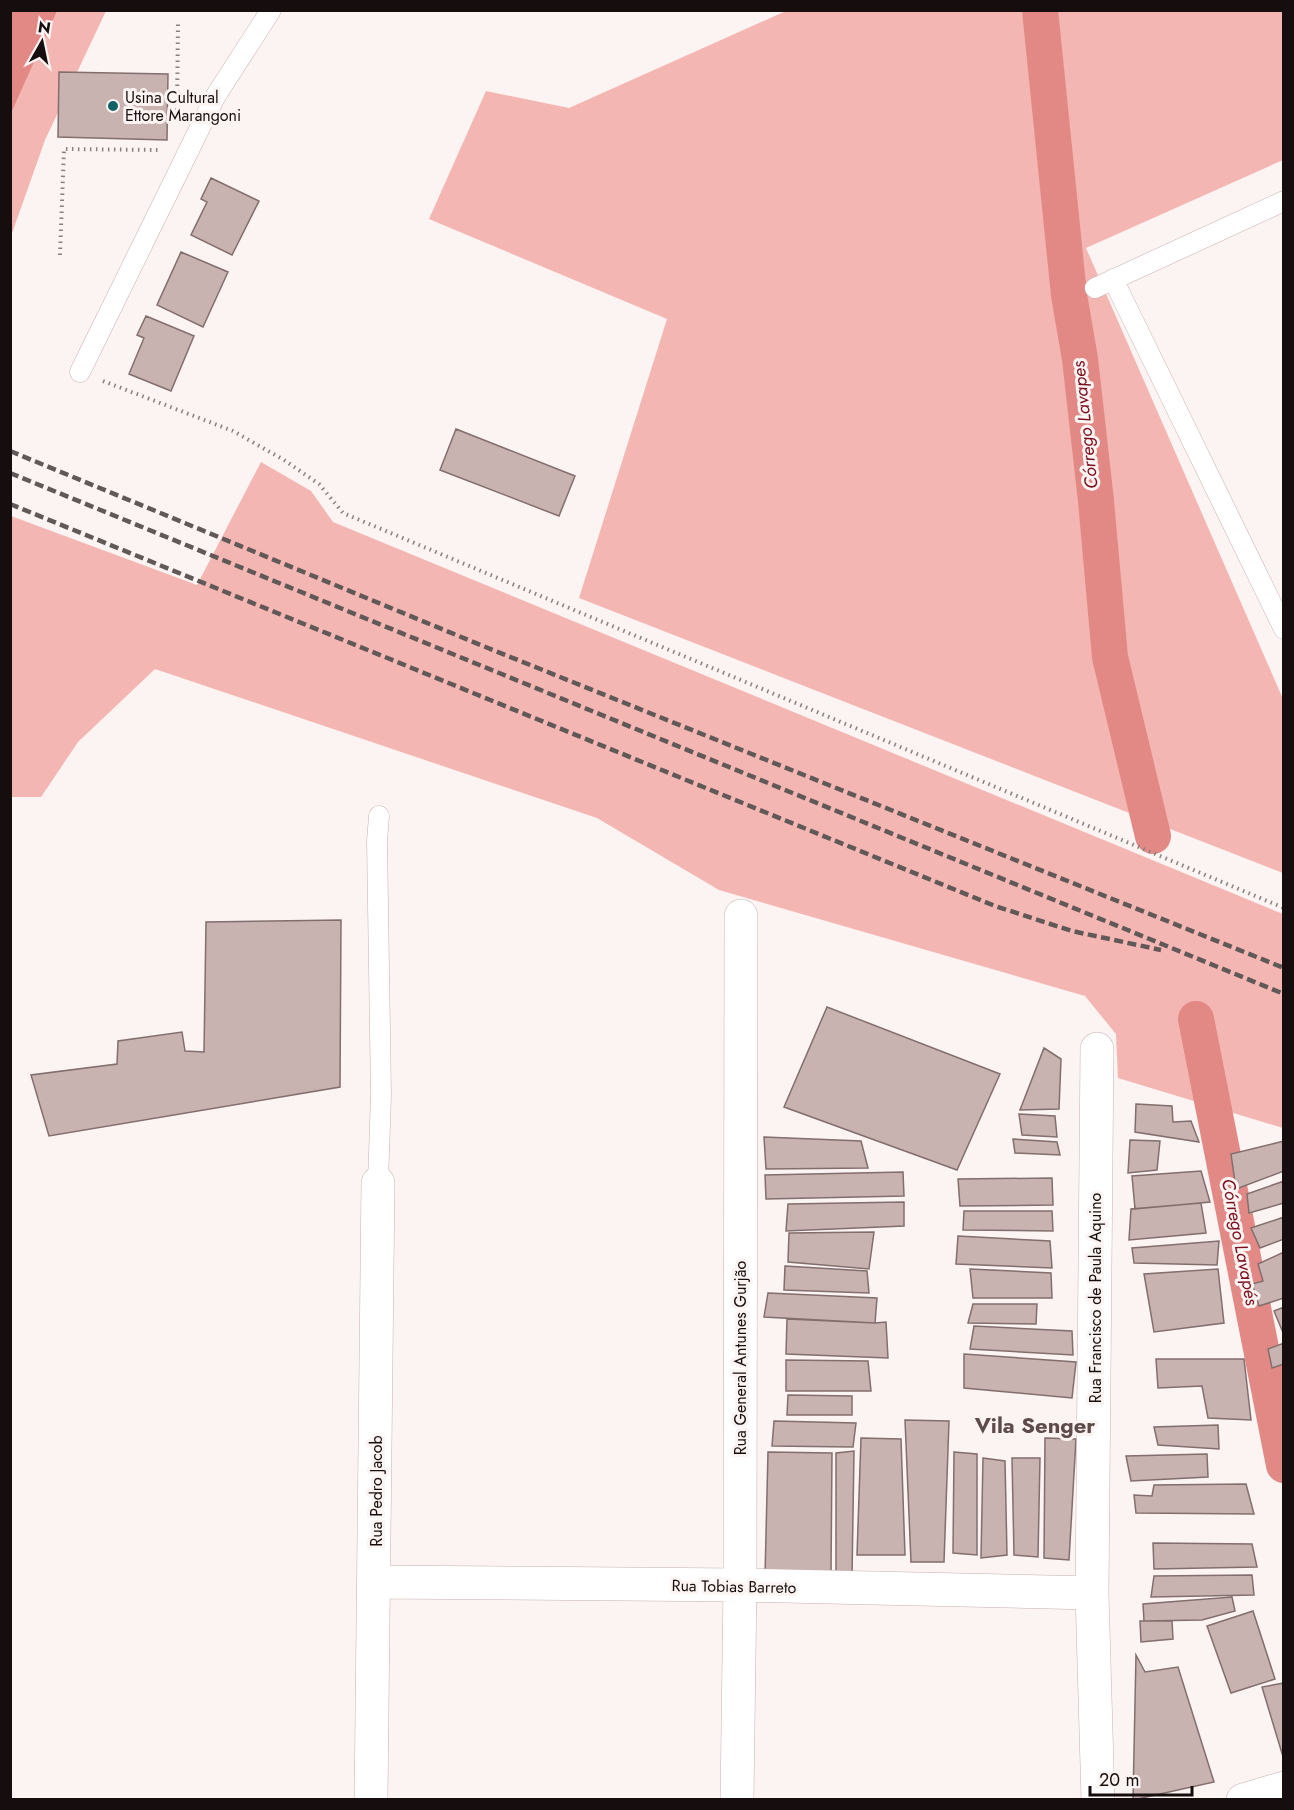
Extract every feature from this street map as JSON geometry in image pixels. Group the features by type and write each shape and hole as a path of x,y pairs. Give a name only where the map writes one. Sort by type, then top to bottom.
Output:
{"street":[{"name":"Rua General Antunes Gurjão","path":"737,1800 740,1585 741,916"},
{"name":"Rua Francisco de Paula Aquino","path":"1097,1049 1092,1593 1098,1800"},
{"name":"Rua Pedro Jacob","path":"371,1800 378,1183"},
{"name":"Rua Tobias Barreto","path":"375,1582 740,1585 1092,1593"},
{"path":"1243,1800 1284,1788"}],"lane":[{"path":"80,372 214,97 271,10"},
{"path":"1095,288 1284,201"},
{"path":"1113,279 1284,629"},
{"path":"378,1183 381,1095 377,842 379,816"}],"path":[{"path":"177,116 178,24"},
{"path":"60,255 64,149 166,150"},
{"path":"80,372 233,431 284,460 319,484 343,513 1284,908"}],"shaded area":[{"path":"10,11 57,11 11,113"},
{"path":"11,11 106,11 45,140 11,236"},
{"path":"786,11 1283,11 1283,160 1086,248 1283,699 1283,873 579,598 667,319 429,219 486,91 569,108"},
{"path":"261,462 311,491 333,522 1283,914 1283,1128 1118,1078 1116,1034 1085,996 719,890 597,818 155,669 78,742 41,797 11,797 11,516 197,585"}],"building":[{"name":"Usina Cultural Ettore Marangoni","path":"59,72 168,74 167,140 58,137"},
{"path":"211,178 259,201 232,255 191,235 207,202 201,199"},
{"path":"181,252 228,272 203,327 157,305"},
{"path":"146,316 194,336 171,391 129,374 144,338 137,335"},
{"path":"456,429 575,476 559,516 440,470"},
{"path":"341,920 340,1087 49,1136 31,1075 117,1064 118,1041 182,1032 185,1051 204,1052 206,922"},
{"path":"827,1007 1000,1074 957,1170 784,1107"},
{"path":"1044,1048 1061,1059 1059,1109 1020,1110"},
{"path":"1136,1104 1172,1106 1173,1122 1191,1121 1199,1142 1135,1132"},
{"path":"1019,1114 1055,1116 1057,1137 1022,1135"},
{"path":"764,1137 861,1141 868,1168 766,1169"},
{"path":"1013,1139 1057,1142 1060,1155 1015,1153"},
{"path":"1130,1140 1160,1141 1157,1170 1128,1173"},
{"path":"1284,1141 1284,1171 1236,1189 1231,1154"},
{"path":"1201,1171 1210,1202 1135,1209 1132,1176"},
{"path":"903,1172 904,1196 766,1199 765,1175"},
{"path":"1052,1178 1053,1205 960,1206 958,1179"},
{"path":"1284,1181 1284,1203 1249,1213 1247,1194"},
{"path":"904,1202 904,1226 786,1231 788,1204"},
{"path":"1201,1203 1206,1233 1129,1240 1131,1209"},
{"path":"964,1211 1052,1211 1053,1231 963,1230"},
{"path":"1284,1217 1284,1239 1260,1248 1251,1228"},
{"path":"874,1232 869,1269 788,1262 789,1233"},
{"path":"958,1236 1050,1241 1052,1268 956,1264"},
{"path":"1219,1241 1217,1265 1134,1263 1132,1248"},
{"path":"1284,1252 1284,1298 1259,1306 1252,1284 1263,1281 1258,1264"},
{"path":"785,1266 867,1271 869,1293 784,1290"},
{"path":"970,1269 1051,1273 1052,1298 973,1298"},
{"path":"1218,1269 1224,1323 1154,1332 1144,1274"},
{"path":"768,1293 877,1298 875,1323 764,1317"},
{"path":"973,1304 1037,1304 1036,1324 968,1323"},
{"path":"1284,1307 1284,1335 1274,1311"},
{"path":"787,1319 886,1322 888,1358 786,1354"},
{"path":"974,1326 1072,1331 1073,1355 970,1349"},
{"path":"1284,1343 1284,1364 1272,1368 1268,1349"},
{"path":"964,1354 1076,1362 1072,1398 964,1388"},
{"path":"1156,1359 1244,1359 1251,1420 1208,1418 1202,1386 1158,1388"},
{"path":"786,1360 868,1361 871,1391 786,1391"},
{"path":"788,1395 852,1396 852,1415 787,1415"},
{"path":"905,1420 949,1421 944,1562 911,1562"},
{"path":"774,1421 856,1423 853,1447 772,1446"},
{"path":"1218,1425 1219,1449 1158,1445 1154,1427"},
{"path":"861,1438 901,1439 905,1555 857,1555"},
{"path":"1045,1438 1076,1439 1069,1560 1044,1558"},
{"path":"854,1451 852,1576 836,1577 836,1453"},
{"path":"768,1452 832,1453 831,1575 765,1576"},
{"path":"954,1452 977,1454 977,1555 953,1553"},
{"path":"1207,1454 1208,1477 1131,1481 1126,1456"},
{"path":"983,1458 1005,1461 1007,1555 981,1558"},
{"path":"1012,1458 1040,1458 1038,1557 1014,1555"},
{"path":"1246,1484 1254,1514 1136,1513 1134,1495 1152,1496 1154,1485"},
{"path":"1153,1543 1252,1544 1257,1567 1154,1569"},
{"path":"1252,1575 1254,1595 1151,1597 1154,1576"},
{"path":"1232,1597 1235,1611 1202,1620 1144,1621 1143,1604"},
{"path":"1253,1611 1275,1679 1231,1693 1207,1626"},
{"path":"1140,1621 1172,1621 1173,1639 1141,1642"},
{"path":"1136,1655 1145,1672 1178,1667 1214,1782 1133,1800"},
{"path":"1284,1683 1284,1760 1262,1687"}],"waterway":[{"name":"Córrego Lavapes","path":"1040,10 1069,295 1080,359 1096,501 1110,657 1153,836"},
{"name":"Córrego Lavapés","path":"1196,1019 1284,1465"}],"railway":[{"path":"10,451 483,646 1284,968"},
{"path":"10,473 1284,994"},
{"path":"10,504 995,906 1072,931 1161,950"}],"place":[{"name":"Usina Cultural Ettore Marangoni","path":"113,106"}],"district":[{"name":"Vila Senger","path":"1035,1425"}]}
